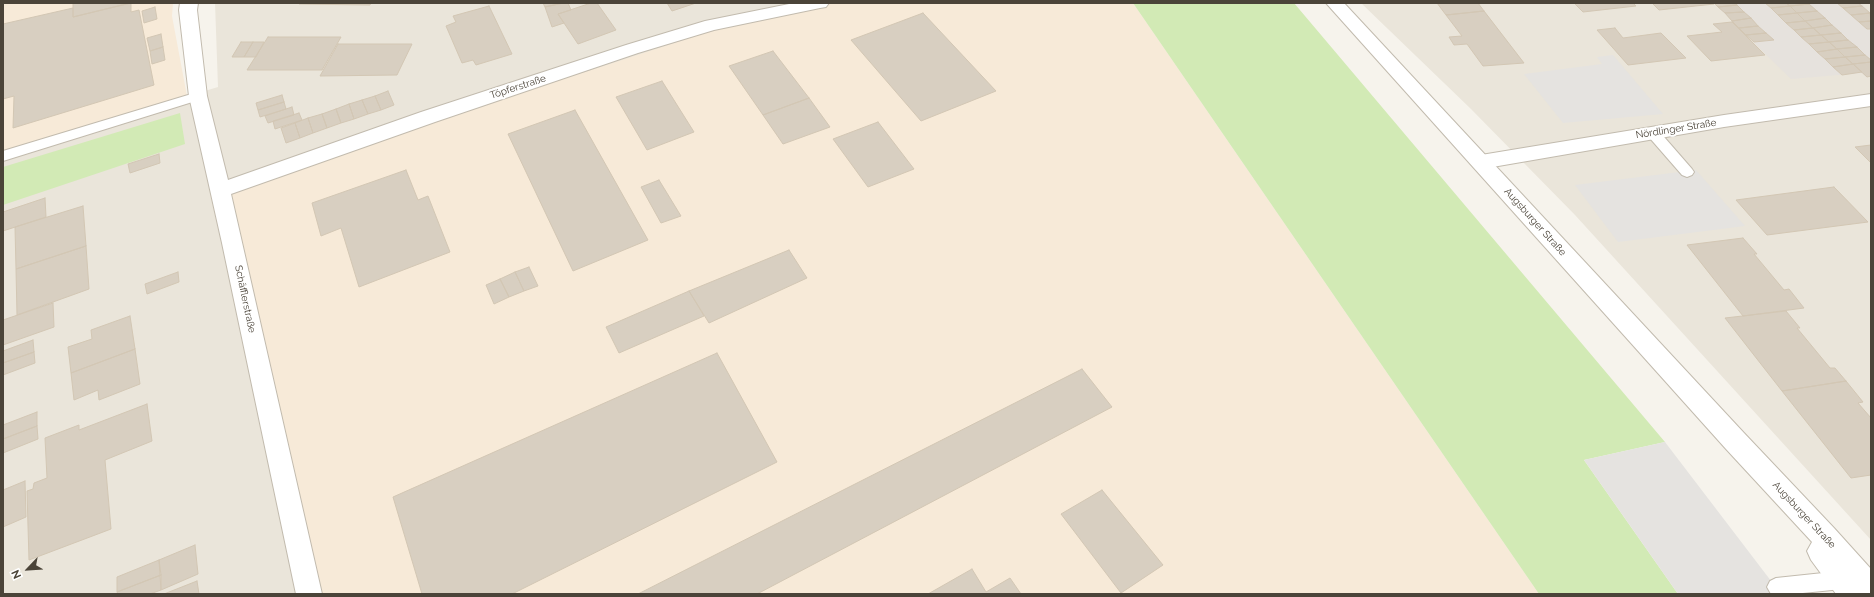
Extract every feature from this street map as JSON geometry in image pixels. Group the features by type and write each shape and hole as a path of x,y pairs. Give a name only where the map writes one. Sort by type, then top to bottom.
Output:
{"street":[{"name":"Schäfflerstraße","path":"189,3 188,10 198,96 221,190 308,594"},
{"name":"Töpferstraße","path":"221,190 428,117 632,49 711,25 820,3"},
{"name":"Augsburger Straße","path":"1335,3 1735,441 1826,537 1871,589"},
{"name":"Nördlinger Straße","path":"1481,162 1653,133 1871,100"},
{"name":"Augsburger Straße","path":"1735,441 1847,587"}],"lane":[{"path":"3,156 198,96"},
{"path":"1653,133 1687,172"},
{"path":"1776,587 1847,587"}],"shaded area":[{"path":"3,3 173,3 172,16 187,96 3,152"},
{"path":"215,3 812,3 305,594 3,594 3,152 218,87"},
{"path":"812,3 1133,3 1539,594 305,594 210,194 788,6"},
{"path":"1361,3 1871,3 1871,540 1575,215 1471,109"},
{"path":"1714,3 1860,3 1871,13 1871,77 1867,77 1862,73 1791,79"},
{"path":"1613,55 1663,114 1563,123 1524,74 1602,64 1597,57"},
{"path":"1696,170 1745,226 1618,242 1575,185"},
{"path":"1665,442 1781,594 1678,594 1584,460"}],"green space":[{"path":"1133,3 1294,3 1665,442 1584,460 1678,594 1539,594"},
{"path":"180,113 185,144 3,205 3,167"}],"building":[{"path":"73,3 130,3 73,17"},
{"path":"131,3 131,12 139,10 154,85 13,128 14,96 3,99 3,24 73,8 73,17"},
{"path":"371,3 370,5 299,4"},
{"path":"543,3 563,3 545,7"},
{"path":"568,3 571,10 558,14 564,23 552,27 545,7"},
{"path":"591,3 597,3 616,30 578,44 558,14"},
{"path":"667,3 696,3 672,11"},
{"path":"1437,3 1478,3 1484,11 1446,15"},
{"path":"1574,3 1633,3 1636,6 1583,12"},
{"path":"1652,3 1713,3 1714,4 1659,10"},
{"path":"1714,3 1735,3 1737,5 1718,7"},
{"path":"1765,3 1786,3 1790,6 1771,8"},
{"path":"1786,3 1808,3 1809,4 1790,6"},
{"path":"1837,3 1858,3 1862,6 1843,8"},
{"path":"1809,4 1817,11 1797,13 1790,6"},
{"path":"1737,5 1744,12 1725,13 1718,7"},
{"path":"489,6 512,54 476,65 473,60 462,63 446,26 456,22 453,16"},
{"path":"1790,6 1797,13 1778,15 1771,8"},
{"path":"1862,6 1870,13 1851,15 1843,8"},
{"path":"155,7 157,19 144,23 142,11"},
{"path":"1484,11 1524,63 1483,66 1467,44 1454,45 1449,37 1462,36 1446,15"},
{"path":"1817,11 1825,18 1805,21 1797,13"},
{"path":"1744,12 1751,18 1732,21 1725,13"},
{"path":"923,13 996,91 921,121 851,40"},
{"path":"1797,13 1805,21 1786,23 1778,15"},
{"path":"1870,13 1871,21 1859,22 1851,15"},
{"path":"1751,18 1758,26 1739,28 1732,21"},
{"path":"1825,18 1832,25 1813,28 1805,21"},
{"path":"1805,21 1813,28 1794,30 1786,23"},
{"path":"1871,21 1871,29 1867,29 1859,22"},
{"path":"1732,22 1765,55 1711,61 1687,36 1722,32 1713,24"},
{"path":"1832,25 1841,33 1821,35 1813,28"},
{"path":"1758,26 1766,33 1746,35 1739,28"},
{"path":"1615,28 1623,38 1661,33 1686,58 1628,65 1597,30"},
{"path":"1813,28 1821,35 1801,37 1794,30"},
{"path":"1766,33 1774,40 1754,42 1746,35"},
{"path":"1841,33 1848,40 1829,42 1821,35"},
{"path":"161,34 163,47 150,51 147,38"},
{"path":"1821,35 1829,42 1809,44 1801,37"},
{"path":"268,37 341,37 322,70 247,70"},
{"path":"1848,40 1857,47 1837,49 1829,42"},
{"path":"241,42 253,42 244,57 232,57"},
{"path":"253,42 264,42 256,57 244,57"},
{"path":"1829,42 1837,49 1817,52 1809,44"},
{"path":"338,44 412,44 397,75 320,76"},
{"path":"163,47 165,60 152,64 150,51"},
{"path":"1857,47 1865,55 1845,57 1837,49"},
{"path":"1837,49 1845,57 1825,59 1817,52"},
{"path":"773,51 809,98 763,115 729,66"},
{"path":"1865,55 1871,60 1871,62 1853,64 1845,57"},
{"path":"1845,57 1853,64 1833,67 1825,59"},
{"path":"1871,62 1871,76 1867,77 1853,64"},
{"path":"1853,64 1862,72 1842,75 1833,67"},
{"path":"662,81 694,132 647,150 616,97"},
{"path":"388,91 394,105 381,110 375,96"},
{"path":"282,95 284,102 258,110 256,103"},
{"path":"375,96 381,110 368,114 362,100"},
{"path":"809,98 830,127 783,144 763,115"},
{"path":"362,100 368,114 354,119 349,104"},
{"path":"284,102 286,109 260,117 258,110"},
{"path":"349,104 354,119 341,123 336,109"},
{"path":"292,107 294,115 268,123 265,116"},
{"path":"336,109 341,123 327,128 322,114"},
{"path":"575,110 648,240 573,271 508,134"},
{"path":"299,113 302,120 275,129 273,121"},
{"path":"322,114 327,128 313,133 308,118"},
{"path":"308,118 313,133 300,138 295,123"},
{"path":"878,122 914,169 868,187 833,139"},
{"path":"295,123 300,138 286,143 281,128"},
{"path":"1871,145 1871,163 1855,147"},
{"path":"159,154 160,163 130,173 128,164"},
{"path":"406,170 418,200 428,196 450,252 359,287 341,228 321,236 312,203"},
{"path":"659,180 681,216 661,223 641,187"},
{"path":"1834,187 1868,222 1767,235 1736,200"},
{"path":"45,198 46,217 3,231 3,212"},
{"path":"83,206 86,246 16,269 15,227"},
{"path":"1743,238 1757,254 1754,254 1784,290 1789,289 1804,308 1743,316 1687,245"},
{"path":"86,246 89,289 17,315 16,269"},
{"path":"789,250 807,278 709,323 689,291"},
{"path":"529,267 538,286 524,291 515,272"},
{"path":"178,272 179,282 147,294 145,284"},
{"path":"515,272 524,291 509,297 500,279"},
{"path":"500,279 509,297 494,304 486,285"},
{"path":"689,291 704,316 619,353 606,327"},
{"path":"53,303 54,327 3,345 3,320"},
{"path":"1786,311 1800,328 1797,328 1830,368 1835,368 1846,381 1782,391 1725,318"},
{"path":"130,316 135,349 71,373 68,347 92,339 91,330"},
{"path":"33,340 34,352 3,363 3,351"},
{"path":"135,349 140,384 99,400 98,390 74,400 71,373"},
{"path":"34,352 35,363 3,375 3,363"},
{"path":"717,353 777,462 512,594 422,594 393,497"},
{"path":"1082,369 1112,407 757,594 638,594"},
{"path":"1846,381 1863,402 1858,403 1871,418 1871,475 1851,478 1782,391"},
{"path":"147,404 152,441 105,460 111,529 29,560 27,491 33,489 34,483 47,478 45,438 79,425 79,430"},
{"path":"37,412 37,426 3,439 3,425"},
{"path":"37,426 38,439 3,453 3,439"},
{"path":"25,481 26,517 3,527 3,490"},
{"path":"1102,490 1163,565 1121,593 1061,514"},
{"path":"195,545 198,574 161,590 159,560"},
{"path":"159,560 161,575 117,592 117,577"},
{"path":"972,569 986,592 1010,578 1021,594 928,594"},
{"path":"161,575 161,590 150,594 118,594 117,592"},
{"path":"197,581 199,594 164,594"}]}
